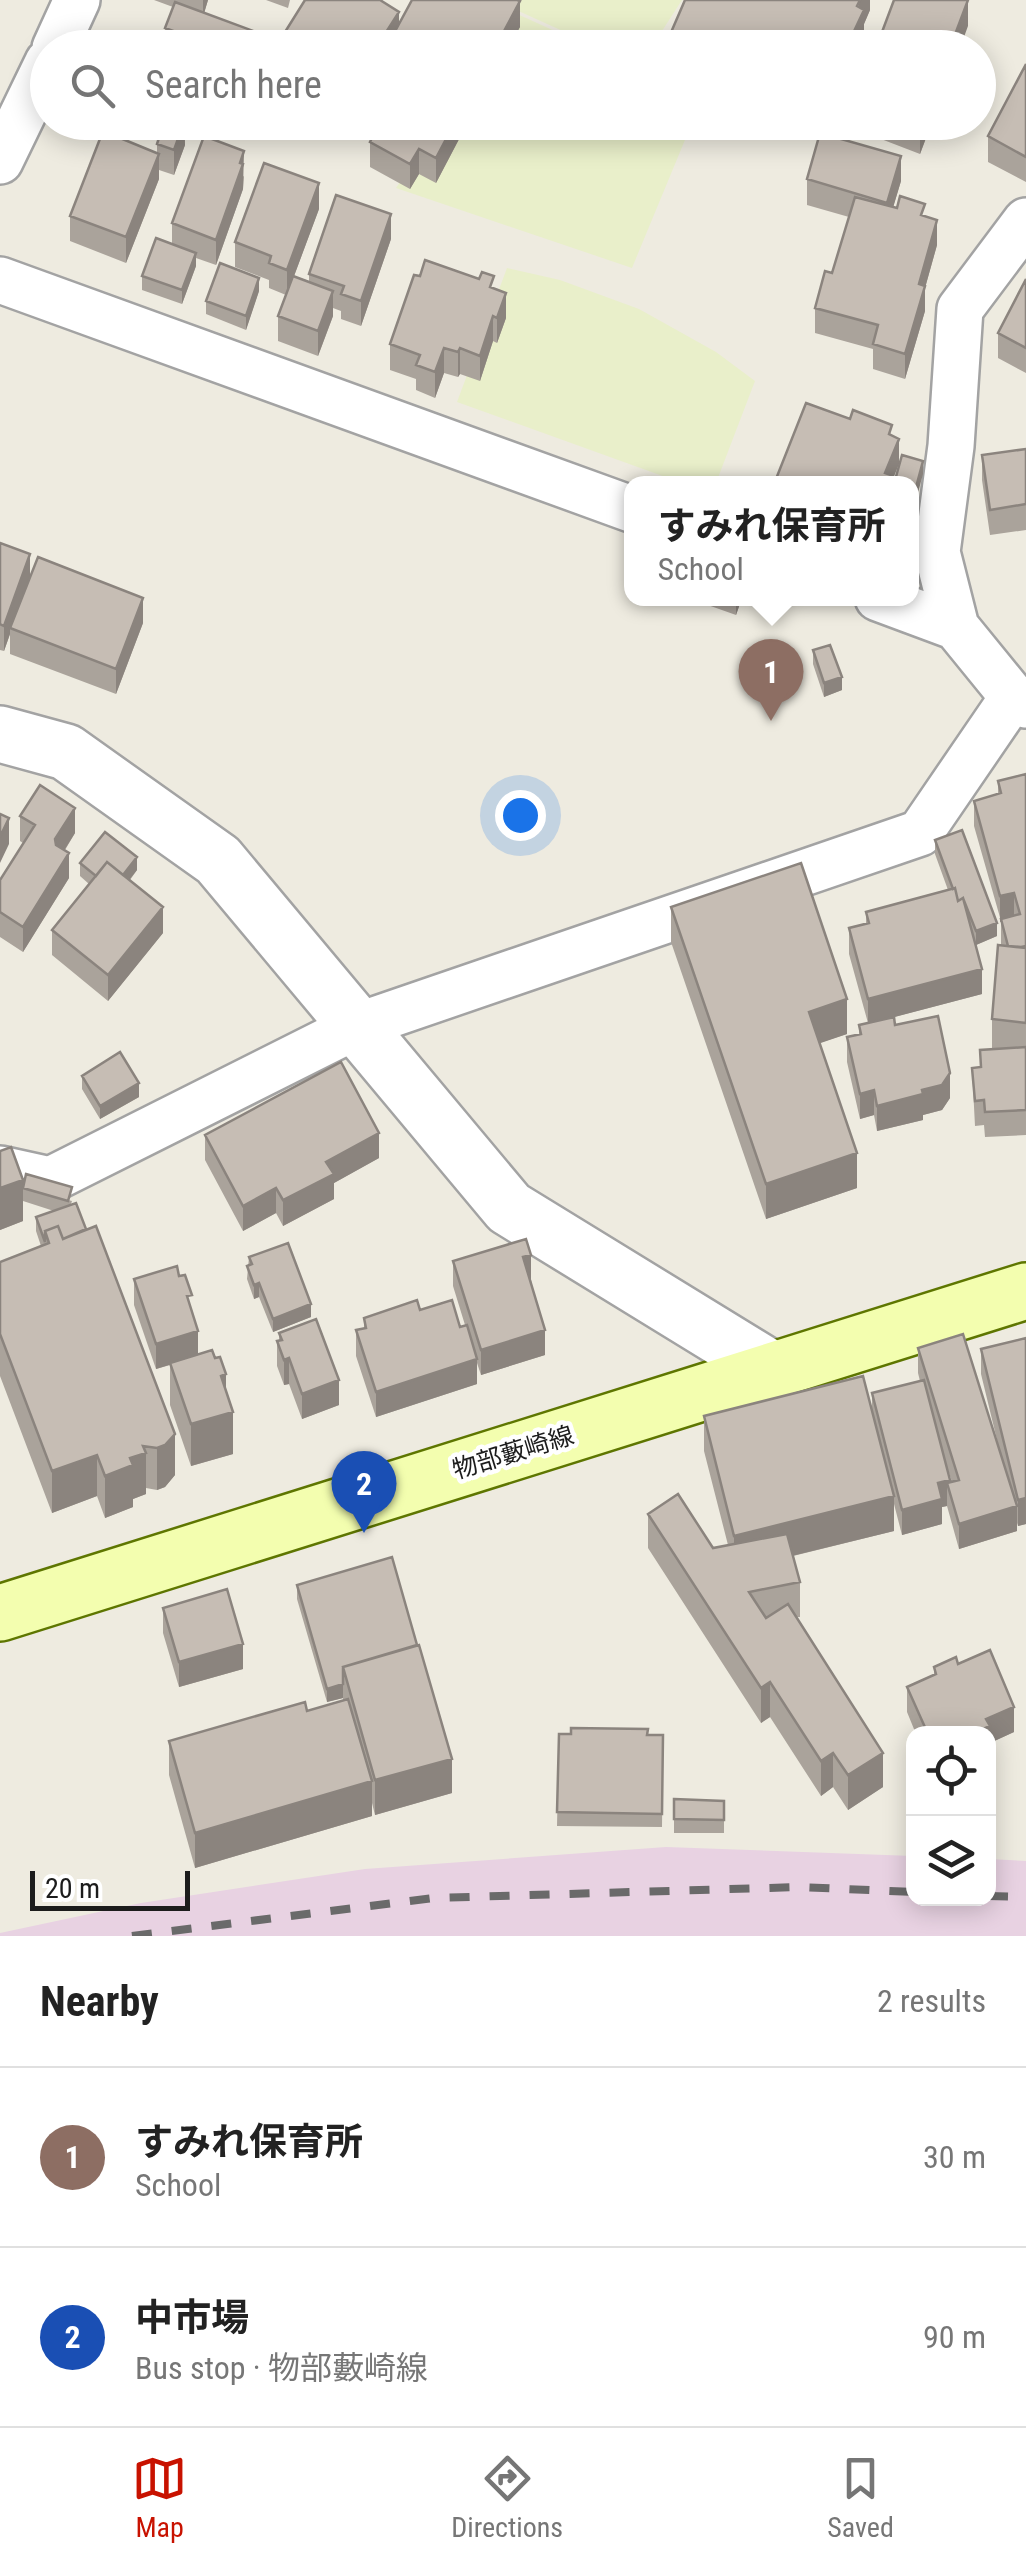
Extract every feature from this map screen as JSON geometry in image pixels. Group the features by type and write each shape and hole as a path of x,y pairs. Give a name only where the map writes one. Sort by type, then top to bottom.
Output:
{"main road":[{"name":"物部藪崎線","path":"0,1613 1026,1291"}],"street":[{"path":"61,30 72,1"},
{"path":"0,161 30,99"},
{"path":"0,1169 50,1180 357,1026 920,833 1020,701 956,627 937,552 951,446 960,309 1026,221"},
{"path":"0,280 624,506"},
{"path":"900,606 956,627"},
{"path":"0,734 66,752 218,860 509,1208 774,1370"}],"shaded area":[{"path":"666,1847 906,1856 906,1906 996,1906 996,1859 1026,1861 1026,1936 0,1936 141,1903 365,1869"}],"green space":[{"path":"494,0 682,0 663,30 560,30"},
{"path":"515,13 552,30 503,30"},
{"path":"428,140 685,140 632,268 396,188"},
{"path":"507,268 560,280 639,309 716,352 755,381 719,476 663,476 457,402"}],"building":[{"path":"305,0 380,0 399,12 388,30 286,30"},
{"path":"412,0 520,1 505,30 396,30"},
{"path":"685,0 860,0 857,6 864,10 855,30 672,30"},
{"path":"894,0 968,0 957,30 883,30"},
{"path":"175,2 251,30 170,30 165,28"},
{"path":"1026,64 1026,157 995,140 996,121"},
{"path":"100,140 125,140 159,154 126,237 70,216"},
{"path":"158,140 178,140 174,150 157,144"},
{"path":"203,140 215,140 244,151 216,240 172,223"},
{"path":"446,140 436,158 419,149 410,164 370,142"},
{"path":"818,140 845,140 901,156 887,203 807,179"},
{"path":"264,163 319,183 287,270 269,263 271,256 235,242"},
{"path":"336,195 391,214 361,301 341,294 344,286 309,274"},
{"path":"900,196 925,204 921,215 937,220 919,284 925,286 905,354 873,344 878,325 815,308 825,271 832,273 855,197 897,208"},
{"path":"156,238 196,253 182,290 142,276"},
{"path":"425,260 479,279 482,272 494,276 490,287 506,293 497,318 493,316 480,356 460,348 458,352 444,348 435,372 416,365 420,355 390,344 414,275 420,276"},
{"path":"220,263 259,278 246,316 206,301"},
{"path":"293,276 333,291 318,331 278,316"},
{"path":"1026,279 1026,348 998,333"},
{"path":"806,403 850,419 853,410 892,425 889,434 899,439 885,473 891,476 777,476"},
{"path":"1026,449 1026,504 990,510 982,455"},
{"path":"902,455 923,461 919,476 896,476"},
{"path":"0,543 30,554 4,626 0,624"},
{"path":"38,557 143,598 116,669 10,628"},
{"path":"830,645 842,677 824,683 813,650"},
{"path":"1026,774 1026,946 1021,947 1008,946 1001,919 1020,914 1014,893 1000,896 974,801 1001,793 998,781"},
{"path":"40,785 75,808 55,839 56,845 69,853 23,927 0,912 0,880 35,825 20,816"},
{"path":"0,814 9,818 0,837"},
{"path":"962,830 997,923 976,931 963,898 958,901 935,840"},
{"path":"105,832 137,857 123,875 107,862 96,876 80,863"},
{"path":"107,862 163,907 108,975 52,930"},
{"path":"801,863 847,999 809,1012 857,1153 766,1184 671,907"},
{"path":"955,888 958,901 963,898 982,969 868,999 849,928 869,923 866,912"},
{"path":"998,945 1026,948 1026,1023 992,1019"},
{"path":"938,1016 950,1073 942,1085 877,1106 874,1090 860,1094 847,1037 861,1034 859,1025 894,1017 895,1025"},
{"path":"1026,1047 1026,1110 985,1112 984,1100 975,1101 972,1068 981,1067 980,1050"},
{"path":"120,1052 139,1083 100,1106 82,1076"},
{"path":"341,1062 379,1133 326,1162 334,1174 283,1200 276,1188 243,1206 205,1135"},
{"path":"11,1147 23,1180 0,1188 0,1151"},
{"path":"26,1174 72,1187 68,1201 23,1188"},
{"path":"76,1203 86,1229 63,1239 58,1226 45,1231 45,1242 36,1217"},
{"path":"58,1226 63,1239 96,1226 175,1434 157,1448 143,1446 146,1453 130,1458 133,1465 105,1476 97,1455 52,1471 0,1334 0,1262 49,1243 45,1231"},
{"path":"526,1239 531,1255 523,1257 545,1330 481,1350 453,1261"},
{"path":"288,1243 311,1304 273,1319 259,1283 254,1285 247,1266 252,1264 249,1257"},
{"path":"177,1266 192,1295 187,1296 198,1331 156,1344 134,1279"},
{"path":"417,1300 420,1310 452,1300 460,1327 467,1325 477,1359 376,1392 356,1330 366,1328 364,1318"},
{"path":"316,1319 339,1380 302,1394 289,1358 284,1360 277,1341 282,1340 279,1333"},
{"path":"963,1334 1017,1506 959,1524 947,1483 959,1480 918,1348"},
{"path":"1026,1338 1026,1498 1018,1500 981,1349"},
{"path":"212,1350 215,1358 220,1357 226,1374 221,1376 233,1412 191,1424 170,1363"},
{"path":"863,1376 894,1496 734,1536 704,1416"},
{"path":"924,1380 950,1480 938,1483 942,1499 902,1510 872,1393"},
{"path":"678,1494 713,1548 787,1534 800,1582 749,1592 766,1618 788,1604 883,1753 848,1775 833,1753 821,1761 770,1682 761,1688 648,1514"},
{"path":"392,1557 417,1645 343,1667 343,1684 327,1689 297,1585"},
{"path":"227,1589 243,1644 179,1662 163,1608"},
{"path":"419,1645 452,1759 375,1780 343,1667"},
{"path":"990,1650 1014,1707 986,1719 990,1726 924,1726 907,1687 936,1674 934,1667 956,1657 958,1664"},
{"path":"348,1699 372,1781 195,1833 169,1741 305,1702 307,1711"},
{"path":"571,1728 648,1729 647,1735 663,1735 662,1814 557,1812 559,1734 571,1734"},
{"path":"674,1799 724,1801 724,1820 674,1819"}],"railway":[{"path":"132,1936 433,1898 799,1887 906,1892"},
{"path":"996,1896 1026,1897"}],"place":[{"name":"すみれ保育所","path":"771,721"},
{"name":"中市場","path":"364,1533"}]}
